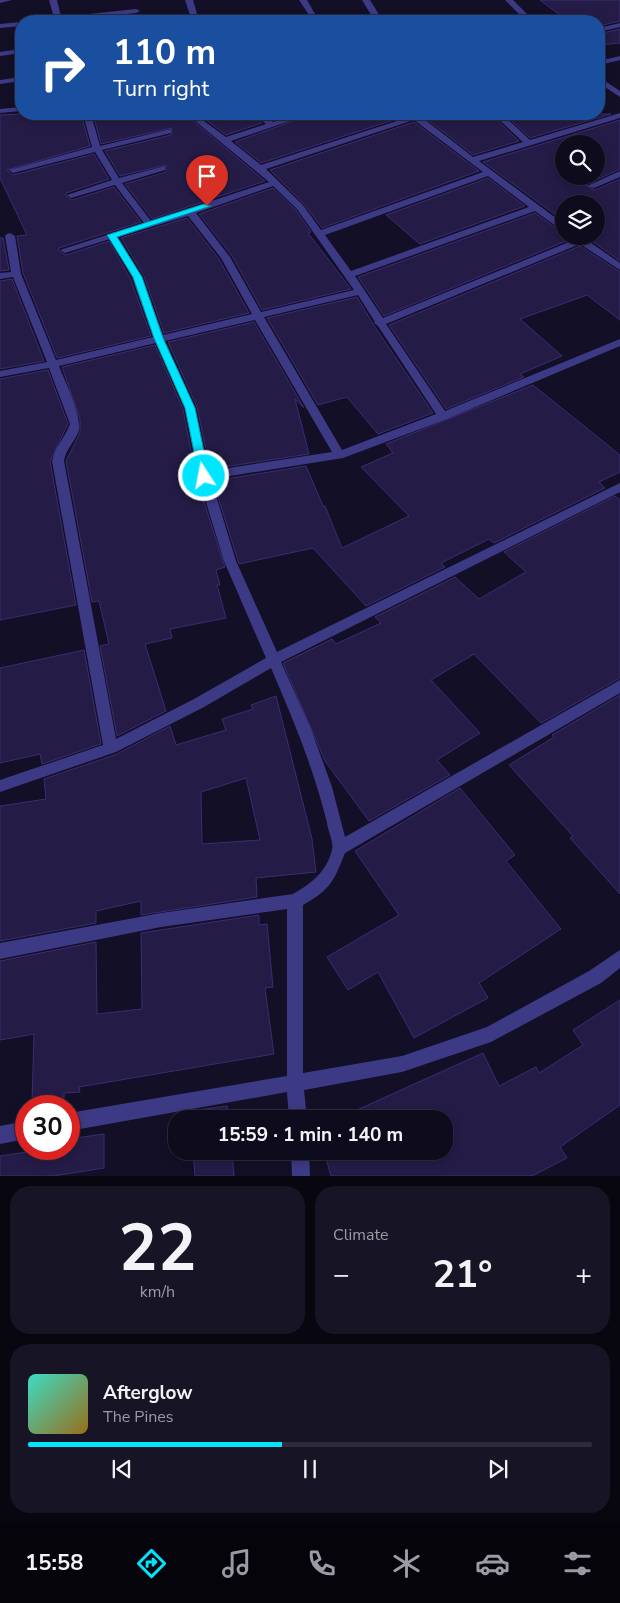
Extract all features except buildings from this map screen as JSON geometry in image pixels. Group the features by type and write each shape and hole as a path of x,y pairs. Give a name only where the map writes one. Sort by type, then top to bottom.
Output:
{"street":[{"path":"0,1 8,0"},
{"path":"53,0 58,15"},
{"path":"189,0 194,15"},
{"path":"303,0 312,15"},
{"path":"366,0 375,15"},
{"path":"509,0 524,15"},
{"path":"102,15 136,11"},
{"path":"0,26 15,25"},
{"path":"605,29 620,25"},
{"path":"0,54 15,52"},
{"path":"605,62 620,58"},
{"path":"0,82 15,80"},
{"path":"605,83 619,93"},
{"path":"0,111 15,110"},
{"path":"605,120 620,115"},
{"path":"89,120 97,149 117,182 149,224"},
{"path":"199,120 260,168 300,207 349,275 443,416"},
{"path":"266,120 271,124"},
{"path":"224,140 285,120"},
{"path":"260,168 402,120"},
{"path":"419,120 555,223"},
{"path":"504,120 529,143"},
{"path":"472,160 604,120"},
{"path":"13,170 168,132"},
{"path":"71,195 162,168"},
{"path":"319,234 489,173"},
{"path":"591,186 620,174"},
{"path":"64,250 190,212 276,182"},
{"path":"349,275 534,208"},
{"path":"190,212 225,257 292,377 339,455"},
{"path":"0,951 161,920 295,901 317,889 329,874 340,848 325,787 304,729 272,661 230,561 204,476 190,408 159,338 137,277 112,235"},
{"path":"10,236 16,274 75,424 72,434 60,450 58,461 110,748"},
{"path":"379,322 560,245"},
{"path":"587,245 620,267"},
{"path":"0,276 16,274"},
{"path":"0,374 53,364 258,314 359,292"},
{"path":"204,476 339,455 443,416 620,342"},
{"path":"0,786 110,748 199,703 272,661 620,487"},
{"path":"340,848 620,686"},
{"path":"295,901 295,1081 297,1110"},
{"path":"80,1120 295,1081 402,1064 491,1034 595,977 620,958"},
{"path":"0,1135 15,1132"},
{"path":"300,1160 301,1176"}],"route":[{"path":"204,476 190,408 159,338 137,277 112,235 207,206"}]}
